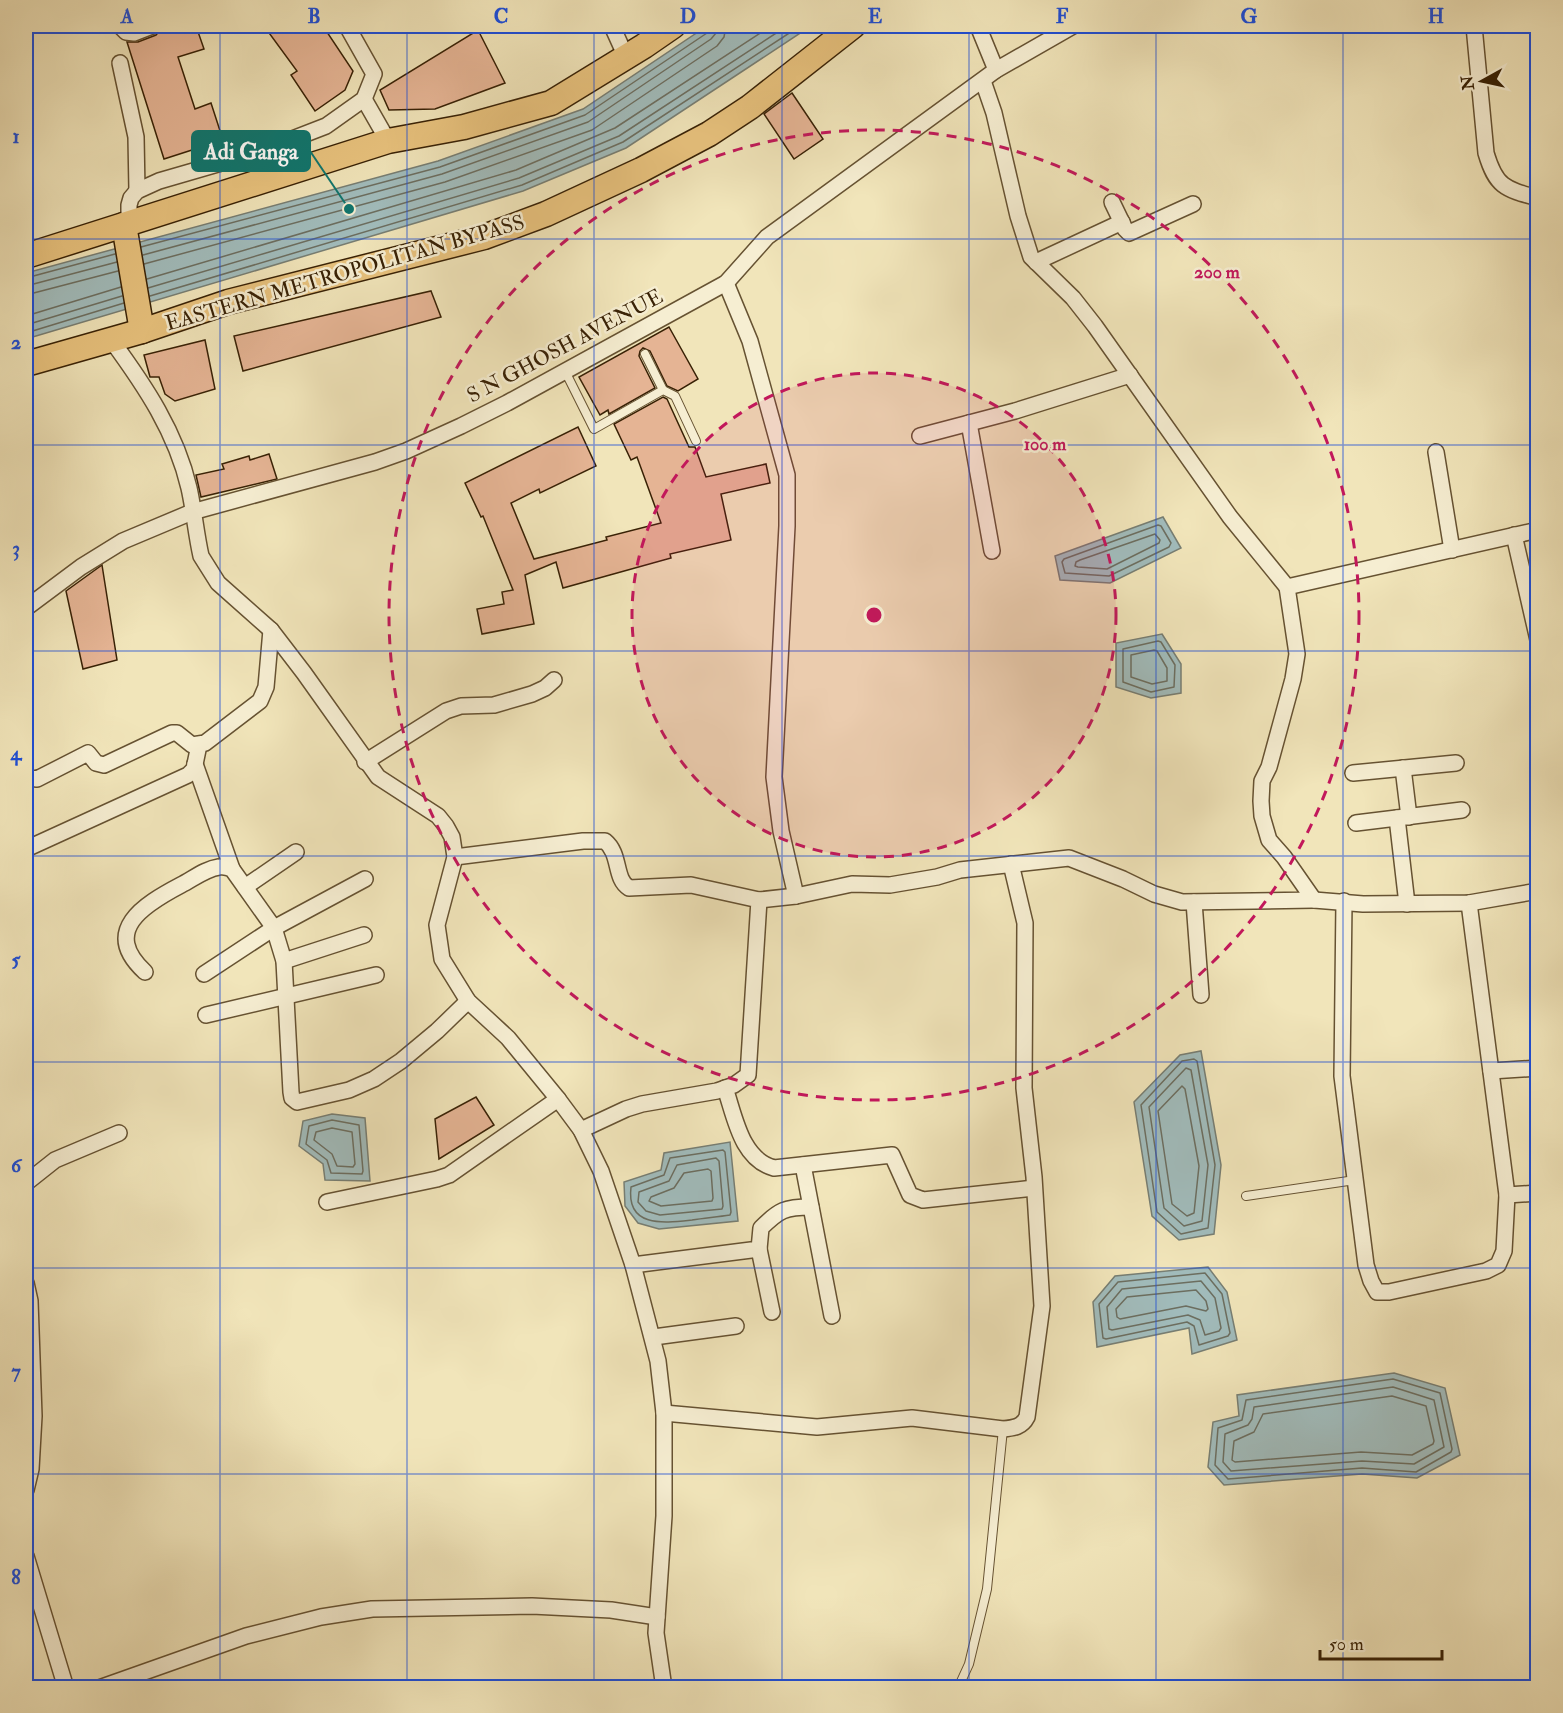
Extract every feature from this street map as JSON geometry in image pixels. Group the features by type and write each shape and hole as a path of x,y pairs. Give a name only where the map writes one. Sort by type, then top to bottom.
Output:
{"main road":[{"path":"26,256 388,141 464,128 551,103 673,26"},
{"name":"EASTERN METROPOLITAN BYPASS","path":"26,364 142,332 228,302 492,235 546,214 641,170 709,134 750,107 853,26"},
{"name":"EASTERN METROPOLITAN BYPASS","path":"126,224 142,332"}],"street":[{"path":"120,26 126,32 134,33 152,26"},
{"path":"126,224 131,198 137,190 159,181 256,153 326,126 364,99 374,74 347,26"},
{"path":"612,26 626,57"},
{"path":"978,26 996,70"},
{"name":"S N GHOSH AVENUE","path":"26,608 107,550 155,527 192,512 375,462 406,451 461,426 726,283 767,237 996,70 1073,26"},
{"path":"1474,26 1486,153 1490,166 1495,179 1507,188 1538,198"},
{"path":"120,63 136,137 137,190"},
{"path":"982,81 994,113 1018,216 1030,256 1073,298 1230,517 1287,587 1297,654 1293,679 1269,767 1262,781 1262,816 1269,840 1284,857 1314,900"},
{"path":"364,99 388,141"},
{"path":"1112,202 1127,232 1132,233 1193,204"},
{"path":"1036,262 1122,222"},
{"path":"726,283 750,341 787,475 787,526 774,777 781,831 796,896"},
{"path":"112,340 142,381 166,426 184,471 205,566 226,591 271,630 304,673 365,762 385,783 438,816 446,826 452,837 455,857 438,915 437,938 442,959 468,1001 508,1038 558,1099 581,1130 601,1171 633,1264 654,1338 664,1413 664,1534 657,1617 658,1648 664,1688"},
{"path":"920,436 1130,375"},
{"path":"969,423 992,551"},
{"path":"1437,452 1452,549"},
{"path":"1287,587 1538,530"},
{"path":"1514,535 1538,640"},
{"path":"26,774 30,778 38,779 88,753 96,763 104,765 174,733 190,744 205,743 255,706 263,696 266,687 271,630"},
{"path":"365,762 446,711 461,706 494,705 532,694 554,680"},
{"path":"26,849 188,775 195,764 199,745"},
{"path":"1353,773 1456,763"},
{"path":"195,764 232,869 274,928 284,961 291,1094 295,1101 301,1103 349,1090 374,1079 401,1061 468,1001"},
{"path":"1403,768 1407,904"},
{"path":"1356,823 1462,810"},
{"path":"455,857 583,841 604,841 614,852 623,883 629,888 691,885 759,900 796,896 852,884 890,885 937,878 960,870 1069,858 1124,879 1154,894 1182,902 1314,900 1363,904 1469,903 1538,891"},
{"path":"245,887 296,852"},
{"path":"664,1413 817,1427 912,1418 1003,1429 1023,1424 1027,1417 1042,1306 1024,1088 1025,923 1011,864"},
{"path":"145,972 135,962 126,947 126,934 137,914 165,893 208,871 226,866 232,869"},
{"path":"204,974 274,928 365,879"},
{"path":"581,1130 612,1114 642,1104 734,1086 748,1075 759,900"},
{"path":"1194,902 1201,995"},
{"path":"1344,902 1342,1076 1366,1265 1377,1292 1389,1292 1486,1271 1498,1265 1504,1251 1507,1195 1469,903"},
{"path":"284,961 364,935"},
{"path":"206,1015 376,975"},
{"path":"1491,1071 1538,1068"},
{"path":"725,1088 746,1147 762,1165 774,1168 892,1155 910,1195 923,1200 1034,1188"},
{"path":"327,1202 449,1175 558,1099"},
{"path":"26,1183 55,1160 119,1133"},
{"path":"803,1165 832,1316"},
{"path":"1507,1195 1538,1193"},
{"path":"772,1312 759,1248 761,1228 771,1218 788,1208 811,1207"},
{"path":"633,1264 759,1248"},
{"path":"26,1283 30,1301 34,1392 31,1469 26,1490"},
{"path":"654,1338 736,1326"},
{"path":"26,1556 66,1688"},
{"path":"99,1688 246,1636 321,1617 372,1609 532,1606 611,1610 657,1617"}],"lane":[{"path":"645,354 663,390 675,396 696,441"},
{"path":"565,371 594,429 663,390"},
{"path":"1246,1196 1355,1180"},
{"path":"958,1688 969,1664 987,1589 1003,1429"}],"water":[{"path":"707,26 811,26 626,148 523,191 26,339 26,273 438,161 583,109"},
{"path":"1163,517 1181,548 1110,583 1060,580 1055,556"},
{"path":"1162,634 1181,664 1181,693 1151,698 1116,687 1116,643"},
{"path":"1201,1051 1221,1165 1214,1234 1179,1240 1152,1216 1134,1102 1180,1055"},
{"path":"332,1114 365,1118 370,1181 325,1180 323,1164 299,1146 303,1121"},
{"path":"730,1142 738,1221 659,1229 638,1223 625,1206 624,1182 661,1170 664,1153"},
{"path":"1208,1267 1227,1292 1237,1340 1192,1354 1189,1328 1097,1347 1093,1302 1115,1276"},
{"path":"1394,1373 1445,1388 1460,1455 1417,1478 1362,1474 1224,1485 1208,1467 1213,1422 1239,1416 1237,1395"}],"building":[{"path":"171,26 196,26 204,49 178,57 195,109 211,103 223,140 164,159 127,42 138,42"},
{"path":"264,26 323,26 353,71 345,90 315,111 291,75 297,71"},
{"path":"478,30 505,83 435,109 389,110 380,90"},
{"path":"792,93 823,139 794,159 764,114"},
{"path":"431,291 441,317 243,371 234,336"},
{"path":"669,327 698,379 678,391 667,386 650,351 643,348 639,356 655,388 609,414 608,410 600,415 579,377"},
{"path":"205,340 215,389 175,401 165,394 159,377 150,377 144,355"},
{"path":"663,397 667,399 689,447 695,447 706,477 766,464 770,483 721,494 731,540 670,554 671,558 563,588 556,562 525,575 534,624 482,634 477,609 504,604 502,592 513,590 483,516 481,517 465,483 578,427 596,466 540,493 539,489 511,503 534,559 661,523 637,457 631,460 614,424"},
{"path":"269,454 277,479 201,497 196,475 224,469 222,464 249,456 250,460"},
{"path":"102,565 117,660 83,669 66,591"},
{"path":"476,1097 494,1125 439,1159 435,1119"}],"place":[{"name":"Adi Ganga","path":"349,209"}]}
